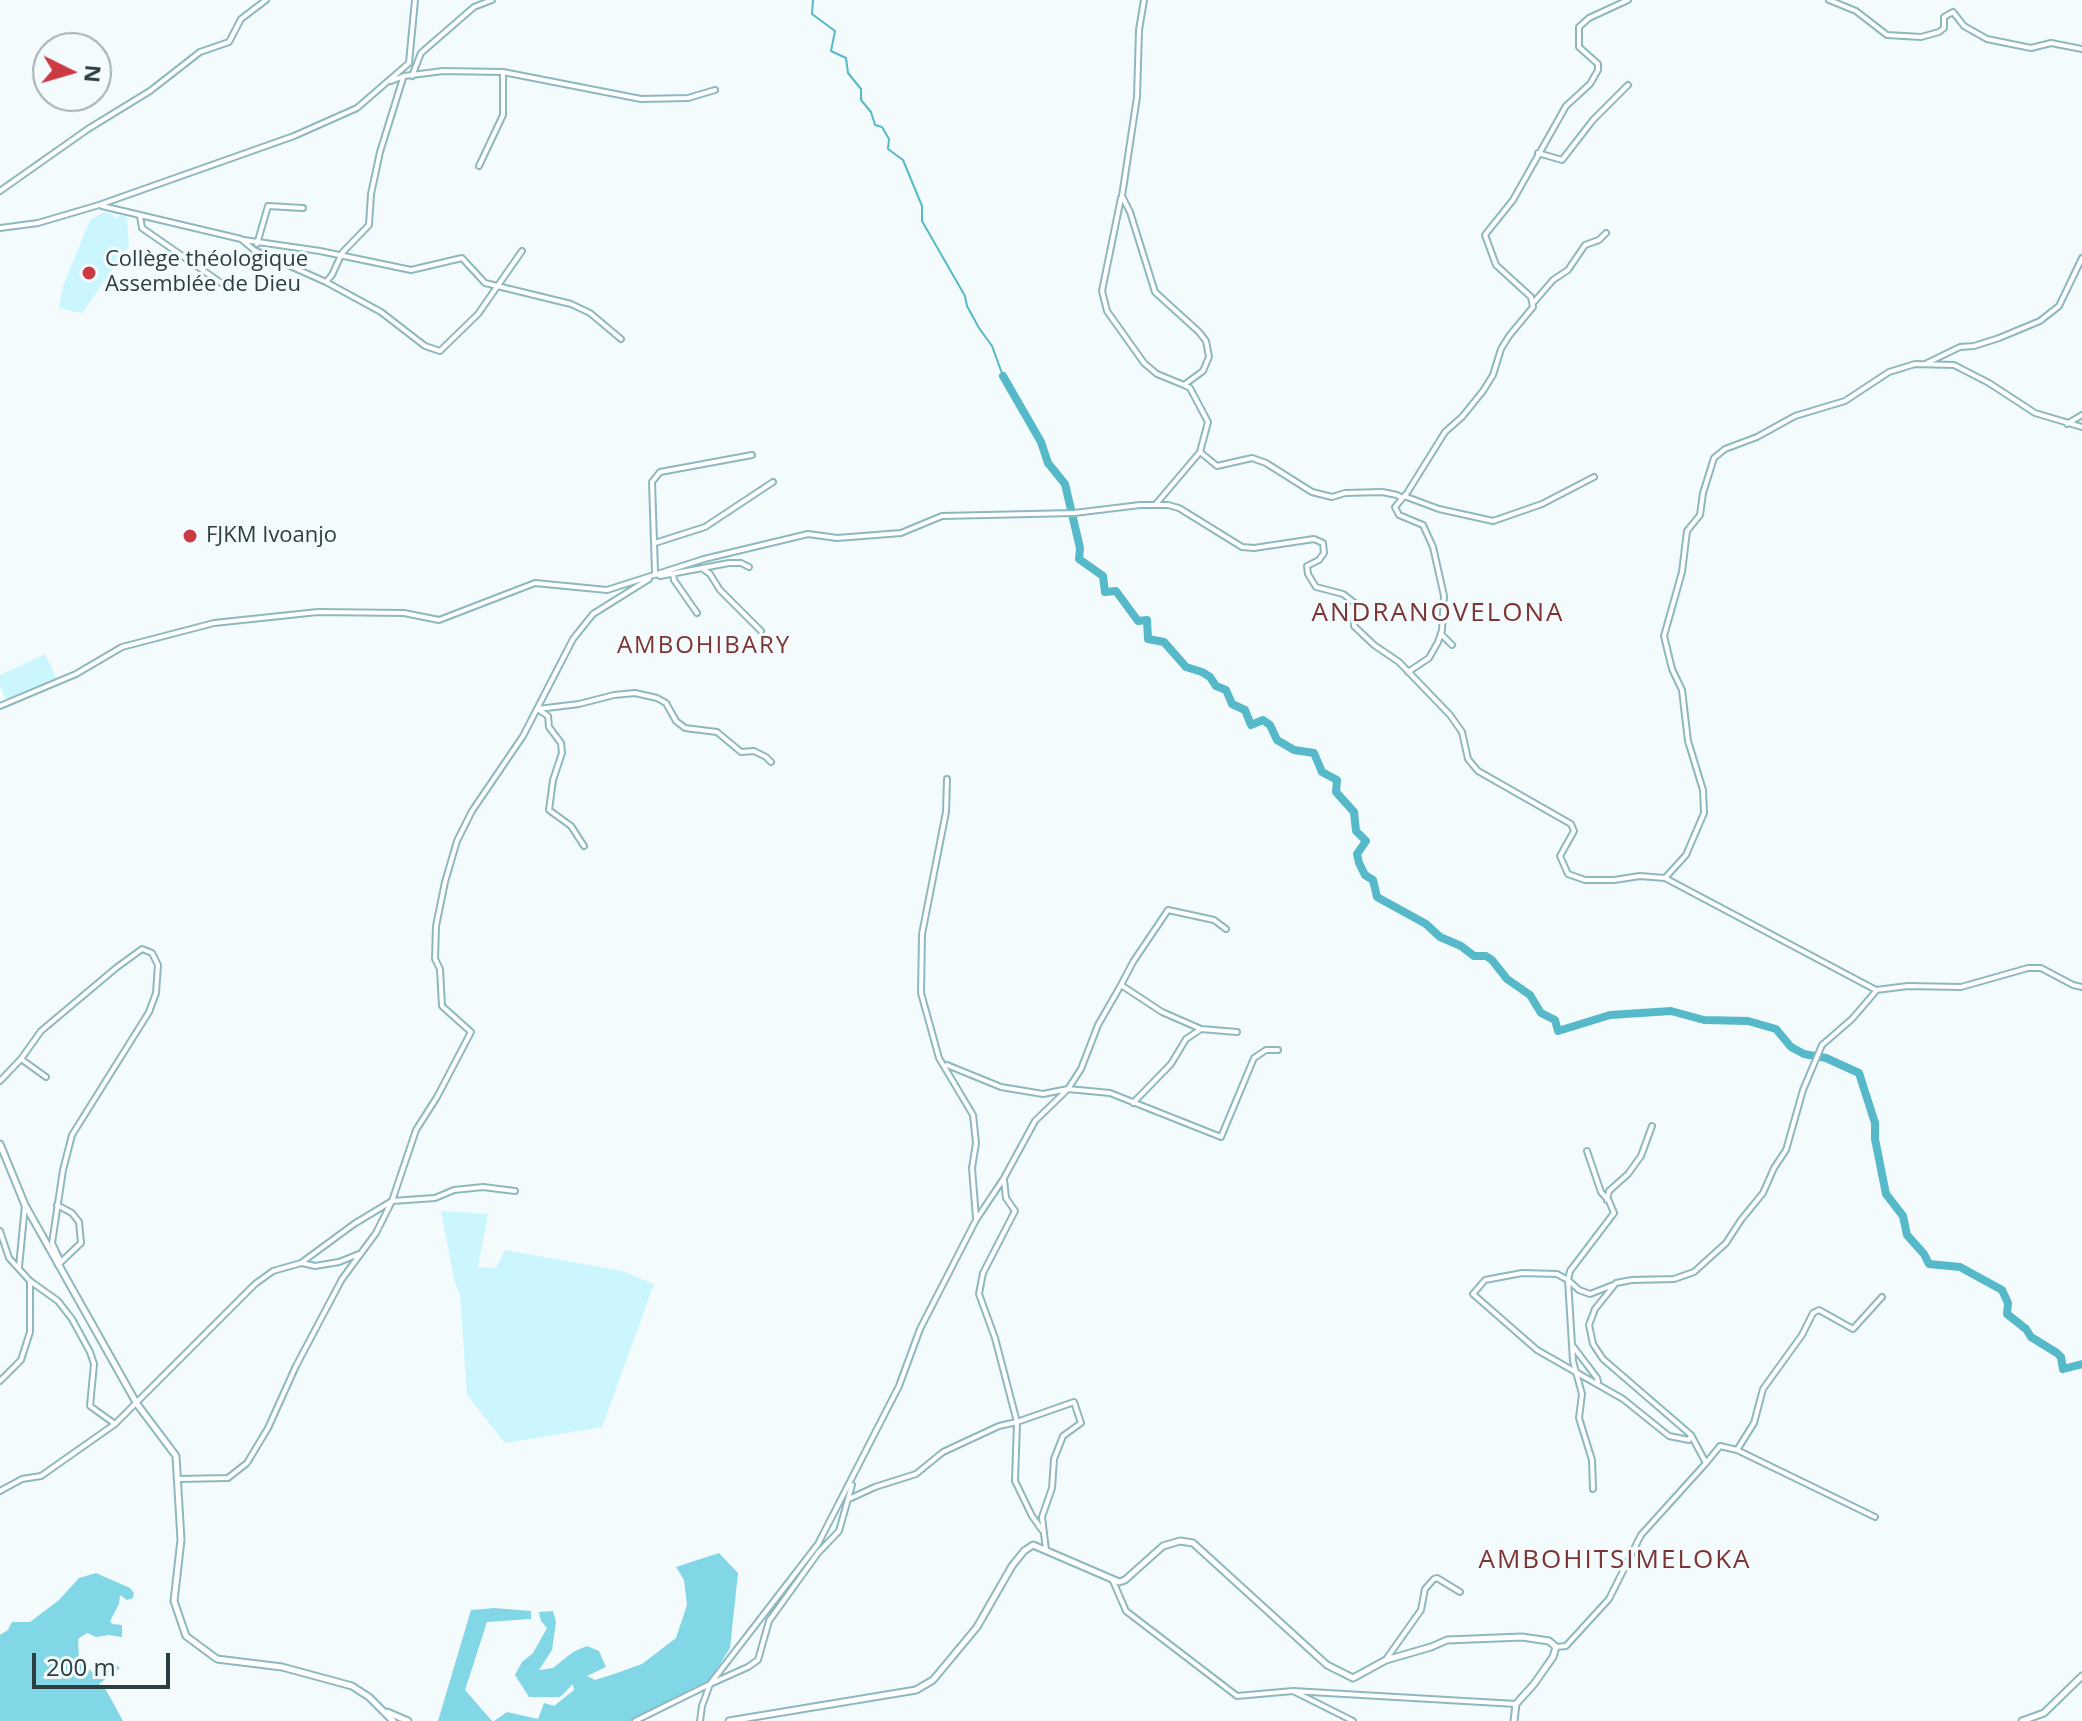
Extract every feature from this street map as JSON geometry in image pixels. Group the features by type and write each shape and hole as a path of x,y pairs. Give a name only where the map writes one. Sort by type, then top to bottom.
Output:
{"street":[{"path":"0,191 88,129 150,91 200,52 229,42 241,19 266,0"},
{"path":"0,228 38,223 99,205 294,136 357,108 409,63 415,0"},
{"path":"412,76 421,53 432,42 474,7 492,0"},
{"path":"1144,0 1139,30 1137,97 1122,196 1102,291 1107,311 1144,363 1157,374 1190,388 1208,422 1200,452 1156,504"},
{"path":"1534,302 1496,265 1485,235 1513,200 1566,106 1590,84 1598,70 1598,64 1579,47 1579,27 1589,18 1628,0"},
{"path":"1829,0 1856,11 1887,35 1921,37 1939,32 1944,28 1944,17 1953,12 1964,26 1987,39 2031,48 2051,43 2082,49"},
{"path":"389,82 443,71 503,72 641,99 688,98 715,90"},
{"path":"479,166 503,115 503,72"},
{"path":"326,282 341,256 369,225 371,194 380,152 403,78"},
{"path":"1538,153 1562,160 1593,120 1628,85"},
{"path":"1122,196 1155,292 1194,326 1206,341 1209,357 1203,371 1184,385"},
{"path":"99,205 257,244 411,270 462,258 485,283 571,304 590,313 621,339"},
{"path":"257,244 268,206 303,208"},
{"path":"140,216 142,228 227,287"},
{"path":"1408,672 1429,658 1441,634 1444,596 1433,547 1421,523 1399,515 1395,510 1445,432 1483,391 1493,375 1501,349 1534,302 1553,280 1568,270 1585,245 1599,240 1606,233"},
{"path":"241,239 254,250 326,282 381,312 425,346 440,351 478,314 522,251"},
{"path":"1925,365 1960,347 1999,338 2040,321 2059,306 2082,258"},
{"path":"1665,878 1686,855 1704,813 1703,790 1688,741 1682,690 1672,669 1664,636 1682,572 1687,531 1700,515 1714,458 1725,449 1757,437 1795,416 1845,401 1889,372 1915,364 1954,365 2035,413 2082,427"},
{"path":"2067,424 2082,415"},
{"path":"1200,452 1217,466 1252,458 1266,463 1312,492 1332,497 1364,492 1397,495 1439,509 1493,521 1542,504 1594,477"},
{"path":"178,1479 228,1478 247,1463 268,1428 296,1366 342,1279 376,1233 392,1201 416,1130 471,1032 442,1006 440,969 435,959 436,926 457,841 472,811 538,709 573,639 593,614 643,585 655,573 652,482 660,472 752,455"},
{"path":"655,543 705,527 773,482"},
{"path":"0,706 76,674 122,647 214,623 318,612 404,613 439,620 535,583 607,590 655,573 808,534 837,538 901,533 942,516 1074,513 1156,504 1179,508 1242,547 1314,539 1323,543 1324,553 1319,560 1307,566 1316,587 1343,594 1356,604 1354,626 1399,662 1456,723 1462,732 1468,759 1478,771 1571,824 1574,831 1560,856 1568,874 1585,880 1640,876 1665,878 1876,990 1908,986 1961,987 2028,968 2041,968 2082,987"},
{"path":"655,573 660,576 729,563 749,567"},
{"path":"701,568 761,631"},
{"path":"673,574 697,613"},
{"path":"1441,634 1452,645"},
{"path":"538,709 635,693 657,698 666,703 676,721 685,728 717,732 741,752 754,751 771,762"},
{"path":"538,709 548,716 549,727 561,743 562,753 553,780 549,810 571,826 584,846"},
{"path":"947,779 946,812 922,934 921,993 939,1058 973,1115 976,1143 972,1168 976,1220"},
{"path":"700,1721 710,1684 818,1544 899,1386 920,1329 976,1220 1004,1178 1035,1121 1068,1089 1088,1057 1098,1025 1133,962 1168,910 1214,920 1226,929"},
{"path":"0,1081 41,1031 142,949 152,953 158,965 153,1003 72,1135 52,1243 60,1264"},
{"path":"1121,985 1162,1012 1201,1029 1237,1032"},
{"path":"1691,1435 1689,1440 1669,1436 1598,1382 1537,1350 1473,1294 1485,1280 1522,1273 1557,1274 1590,1294 1616,1283 1674,1279 1694,1272 1726,1243 1763,1193 1786,1150 1803,1090 1822,1045 1852,1019 1876,990"},
{"path":"1133,1103 1171,1064 1186,1039 1201,1029"},
{"path":"944,1065 1001,1087 1043,1094 1068,1089 1110,1093 1221,1137 1254,1058 1266,1050 1278,1050"},
{"path":"21,1059 46,1077"},
{"path":"1607,1200 1609,1191 1628,1174 1641,1156 1652,1126"},
{"path":"0,1144 25,1205 137,1404 176,1456 181,1540 174,1601 186,1636 217,1659 282,1667 352,1686 386,1711 408,1721"},
{"path":"1587,1151 1601,1192 1614,1213 1570,1271 1568,1280 1571,1344 1582,1394 1579,1418 1592,1460 1593,1489"},
{"path":"1004,1178 1006,1198 1015,1211 983,1273 979,1294 995,1338 1017,1422 1015,1481 1043,1532"},
{"path":"0,1491 22,1479 41,1476 115,1424 255,1284 273,1271 301,1263 392,1201 435,1198 454,1190 483,1187 515,1191"},
{"path":"19,1270 25,1205"},
{"path":"57,1205 72,1213 79,1222 81,1243 60,1264"},
{"path":"0,1231 9,1258 30,1281 58,1301 72,1319 94,1364 90,1406 115,1424"},
{"path":"301,1263 315,1266 339,1262 361,1253"},
{"path":"0,1381 21,1360 30,1332 30,1281"},
{"path":"1616,1283 1595,1309 1589,1325 1593,1344 1622,1378 1638,1388 1691,1435 1706,1463"},
{"path":"1737,1450 1754,1423 1763,1389 1802,1335 1813,1313 1819,1310 1853,1329 1882,1297"},
{"path":"1571,1344 1598,1382"},
{"path":"849,1499 916,1474 943,1452 999,1426 1074,1402 1081,1423 1063,1436 1054,1459 1052,1488 1042,1517 1046,1550"},
{"path":"729,1721 916,1690 933,1680 977,1627 1024,1551 1033,1545 1113,1581 1125,1580 1163,1546 1180,1541 1193,1543 1327,1665 1353,1678 1386,1660 1464,1637 1522,1637 1549,1641 1556,1647 1566,1646 1609,1599 1641,1535 1720,1446 1737,1450 1875,1517"},
{"path":"635,1721 758,1660 769,1621 818,1553 839,1531 853,1479"},
{"path":"1386,1660 1421,1610 1425,1589 1434,1579 1460,1592"},
{"path":"1113,1581 1126,1611 1237,1696 1293,1691 1516,1704"},
{"path":"1514,1721 1516,1704 1534,1684 1556,1647"},
{"path":"2022,1721 2044,1713 2082,1676"},
{"path":"1293,1691 1353,1721"},
{"path":"381,1721 386,1711"},
{"path":"386,1711 393,1721"}],"shaded area":[{"name":"Collège théologique Assemblée de Dieu","path":"104,212 116,218 121,215 127,218 129,246 82,313 59,308 63,286 90,220"},
{"path":"45,654 57,680 7,702 0,686 0,675"},
{"path":"441,1211 488,1214 478,1267 496,1268 505,1250 622,1271 654,1284 602,1427 505,1443 467,1395 460,1294 455,1284"},
{"path":"719,1553 738,1573 730,1648 707,1685 632,1721 494,1721 507,1712 538,1719 544,1703 554,1706 574,1690 573,1684 560,1697 529,1697 515,1675 522,1662 533,1653 547,1628 539,1612 553,1611 556,1622 552,1650 539,1670 553,1668 573,1652 587,1646 599,1651 606,1667 587,1676 595,1680 614,1674 642,1664 676,1638 687,1605 684,1580 676,1567"},
{"path":"96,1573 130,1588 134,1593 133,1598 127,1600 120,1595 110,1621 122,1625 122,1637 96,1637 87,1633 78,1639 79,1659 93,1673 104,1675 111,1667 116,1665 120,1668 99,1684 106,1690 123,1721 0,1721 0,1635 8,1630 12,1622 30,1622 59,1600 79,1578"},
{"path":"471,1610 531,1611 531,1619 487,1622 465,1690 492,1721 438,1721"}],"waterway":[{"path":"813,0 812,14 835,31 831,51 846,58 848,73 861,89 861,100 871,112 875,125 882,127 889,139 888,149 903,160 922,206 922,221 965,296 979,328 992,346 1003,376"},
{"path":"1003,376 1041,442 1048,463 1065,484 1080,548 1079,559 1103,576 1105,592 1116,591 1138,621 1147,620 1148,639 1164,642 1186,667 1202,672 1216,686 1226,690 1232,704 1245,710 1251,725 1263,720 1270,725 1277,740 1294,750 1314,753 1322,772 1337,780 1336,792 1354,812 1356,831 1366,841 1357,854 1359,863 1365,875 1373,880 1377,897 1474,956 1486,956 1492,960 1507,979 1530,995 1541,1013 1555,1020 1558,1031 1610,1015 1671,1011 1704,1020 1748,1021 1776,1029 1791,1047 1804,1054 1826,1058 1859,1073 1875,1123 1875,1139 1886,1194 1903,1216 1907,1235 1929,1264 1960,1267 2002,1290 2008,1303 2007,1314 2031,1337 2057,1353 2063,1369 2082,1364"}],"place":[{"name":"Collège théologique Assemblée de Dieu","path":"89,273"},
{"name":"FJKM Ivoanjo","path":"190,536"}],"district":[{"name":"ANDRANOVELONA","path":"1438,614"},
{"name":"AMBOHIBARY","path":"704,646"},
{"name":"AMBOHITSIMELOKA","path":"1615,1561"}]}
